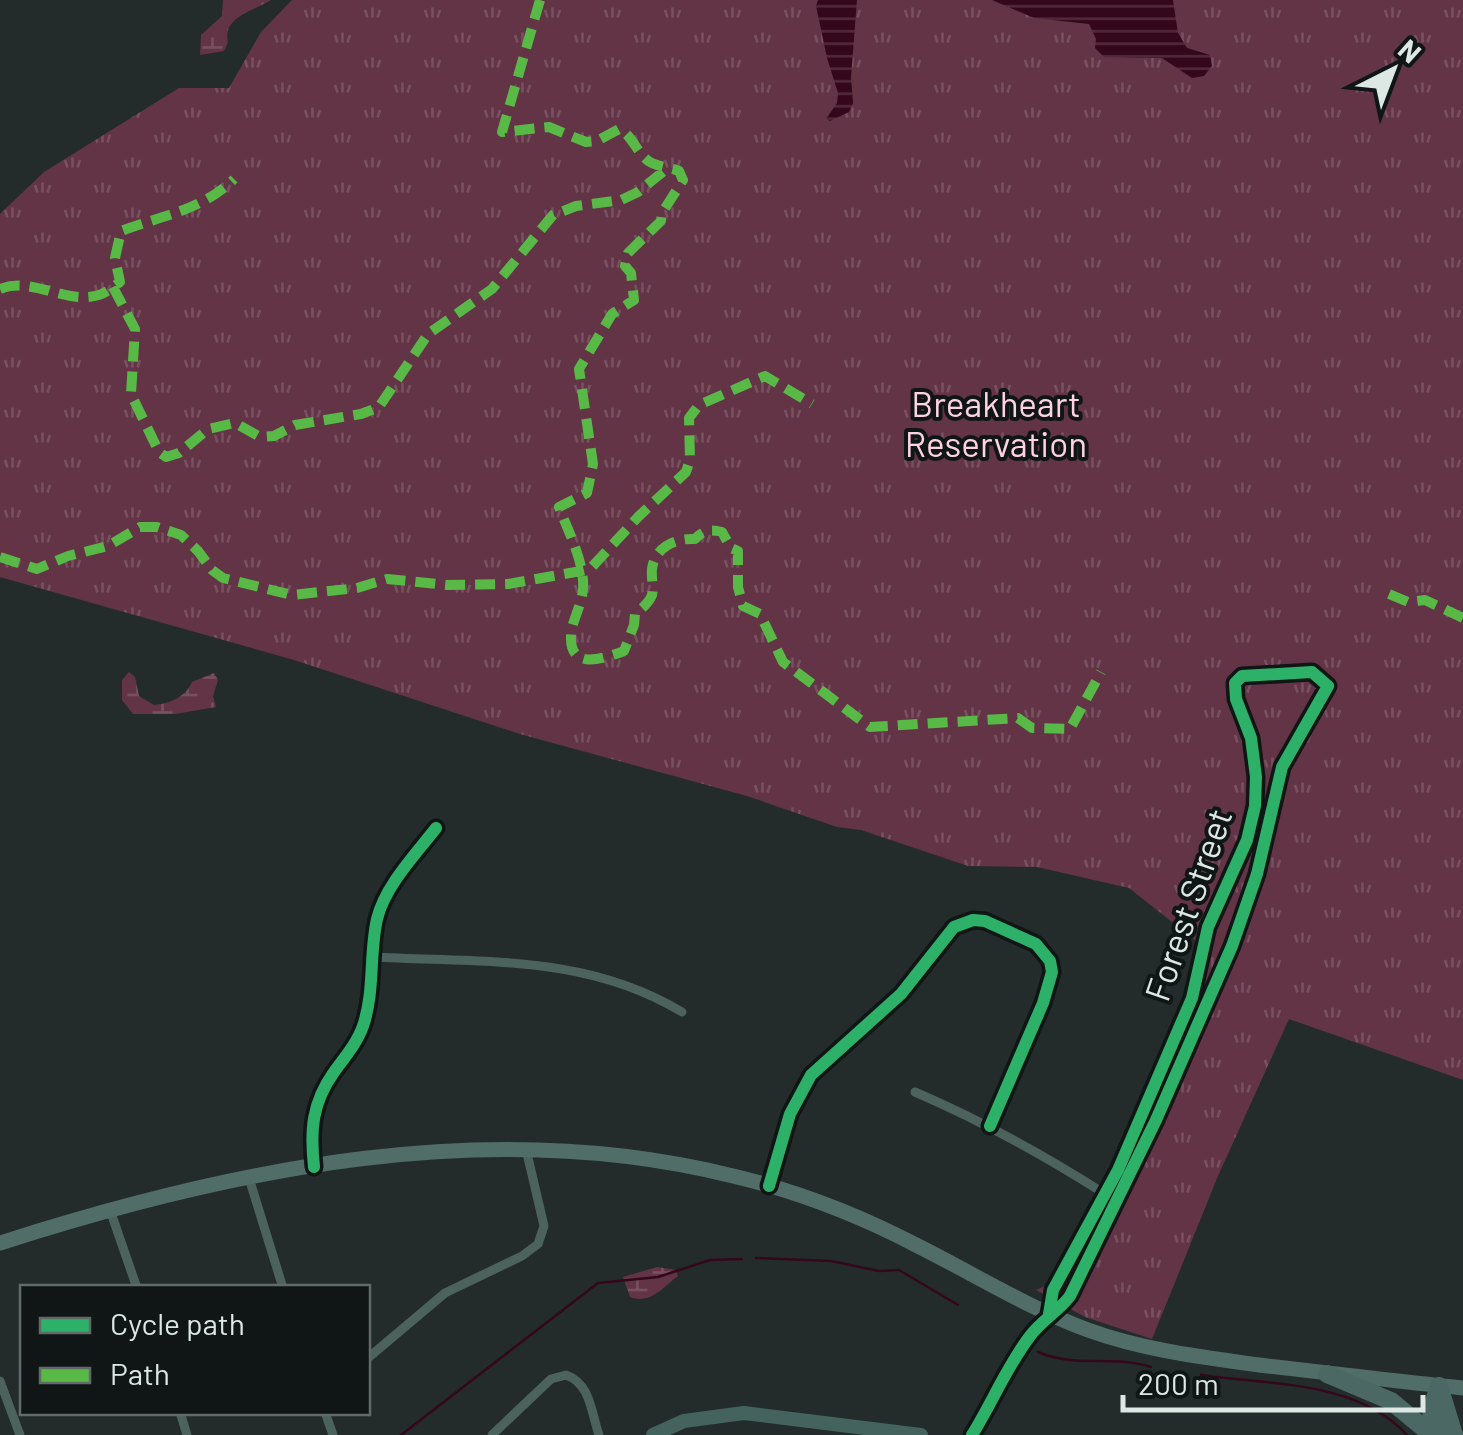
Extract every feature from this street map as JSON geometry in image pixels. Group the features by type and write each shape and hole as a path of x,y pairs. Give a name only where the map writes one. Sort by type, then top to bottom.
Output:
{"highway":[{"path":"1327,1374 1391,1400 1434,1435"},
{"path":"1434,1435 1431,1411 1439,1386"},
{"path":"1439,1386 1457,1435"},
{"path":"1457,1435 1463,1426"}],"main road":[{"path":"0,1243 110,1210 314,1167 427,1152 526,1149 644,1157 769,1186 879,1227 1048,1314 1106,1337 1150,1348 1327,1374 1463,1388"}],"street":[{"name":"Forest Street","path":"972,1435 1026,1342 1048,1314 1063,1306 1070,1296 1122,1196 1232,946 1256,874 1282,767 1328,686 1312,672 1242,676 1236,683 1236,699 1250,738 1256,792 1247,840 1208,928 1192,998 1106,1194 1053,1290 1048,1314"},
{"name":"Forest Street","path":"1256,792 1275,795"},
{"path":"314,1167 313,1116 321,1093 364,1023 382,907 436,828"},
{"name":"Forest Street","path":"1226,892 1247,900"},
{"path":"769,1186 790,1114 810,1075 901,994 954,927 973,920 1036,944 1050,960 1052,972 1043,1003 990,1126"},
{"path":"374,957 588,972 634,987 682,1012"},
{"path":"915,1092 990,1126 1106,1194"},
{"path":"370,1356 445,1294 538,1244 544,1226 526,1149"},
{"path":"248,1178 282,1285"},
{"path":"110,1210 136,1285"},
{"path":"492,1435 552,1379 562,1375 584,1388 599,1435"},
{"path":"0,1381 20,1435"},
{"path":"653,1435 684,1421 744,1413 920,1435"}],"green space":[{"path":"223,0 271,0 234,21 224,51 200,55 201,35 222,16"},
{"name":"Breakheart Reservation","path":"292,0 1463,0 1463,1080 1289,1019 1218,1176 1152,1339 1085,1317 1036,1290 1049,1284 1111,1168 1184,998 1196,941 1129,888 1037,867 968,866 747,796 520,734 294,660 0,577 0,214 44,172 179,88 229,88 261,32"},
{"path":"129,672 135,677 139,696 154,705 176,699 192,682 214,673 218,680 213,696 216,707 175,714 133,714 122,700 122,680"},
{"path":"657,1267 676,1270 678,1276 650,1297 630,1297 623,1277"}],"shaded area":[{"path":"818,0 857,0 851,77 853,103 849,112 830,121 826,119 837,103 838,93 827,58"},
{"path":"992,0 1173,0 1178,33 1187,48 1210,55 1212,66 1204,76 1192,78 1162,58 1104,57 1095,48 1096,39 1089,24 1034,18"}],"waterway":[{"path":"756,1258 831,1261 879,1271 899,1270 958,1305"},
{"path":"401,1435 598,1283 658,1277 710,1260 742,1259"},
{"path":"1038,1352 1066,1359 1151,1367"},
{"path":"1201,1375 1338,1394 1387,1417 1407,1435"}],"marked path":[{"path":"540,0 502,132 549,127 586,142 597,141 619,129 647,160 679,171 683,180 661,221 628,253 625,266 631,273 634,300 612,314 579,369 593,464 587,493 559,507 583,579 571,635 576,654 589,660 624,651 635,614 652,595 652,569 657,555 673,542 714,531 722,532 731,548 738,551 738,587 743,606 760,614 783,662 870,727 1018,718 1032,728 1070,729 1101,672"},
{"path":"113,287 135,329 131,394 159,452 166,457 179,453 208,429 235,423 260,437 274,436 295,425 361,414 379,407 428,334 492,289 553,215 576,206 621,200 638,192 669,167"},
{"path":"0,289 24,286 74,296 102,294 120,282 115,258 121,231 195,205 234,179"},
{"path":"0,557 37,569 108,546 140,527 157,527 181,535 223,578 292,595 357,588 387,579 447,585 508,584 581,571 590,569 686,472 690,460 689,418 699,405 765,376 812,404"},
{"path":"1389,594 1408,602 1425,600 1463,618"}],"cycle path":[{"path":"972,1435 1022,1348 1070,1296 1156,1120 1232,946 1257,874 1282,767 1328,686 1312,672 1242,676 1235,683 1236,699 1251,738 1256,777 1255,806 1247,840 1208,927 1192,998 1118,1170 1053,1290 1049,1314"},
{"path":"314,1167 312,1141 317,1106 327,1083 357,1038 367,1013 381,907 402,871 436,828"},
{"path":"769,1186 790,1114 811,1075 901,994 954,927 973,920 985,921 1036,944 1050,961 1052,972 1043,1003 990,1126"}]}
